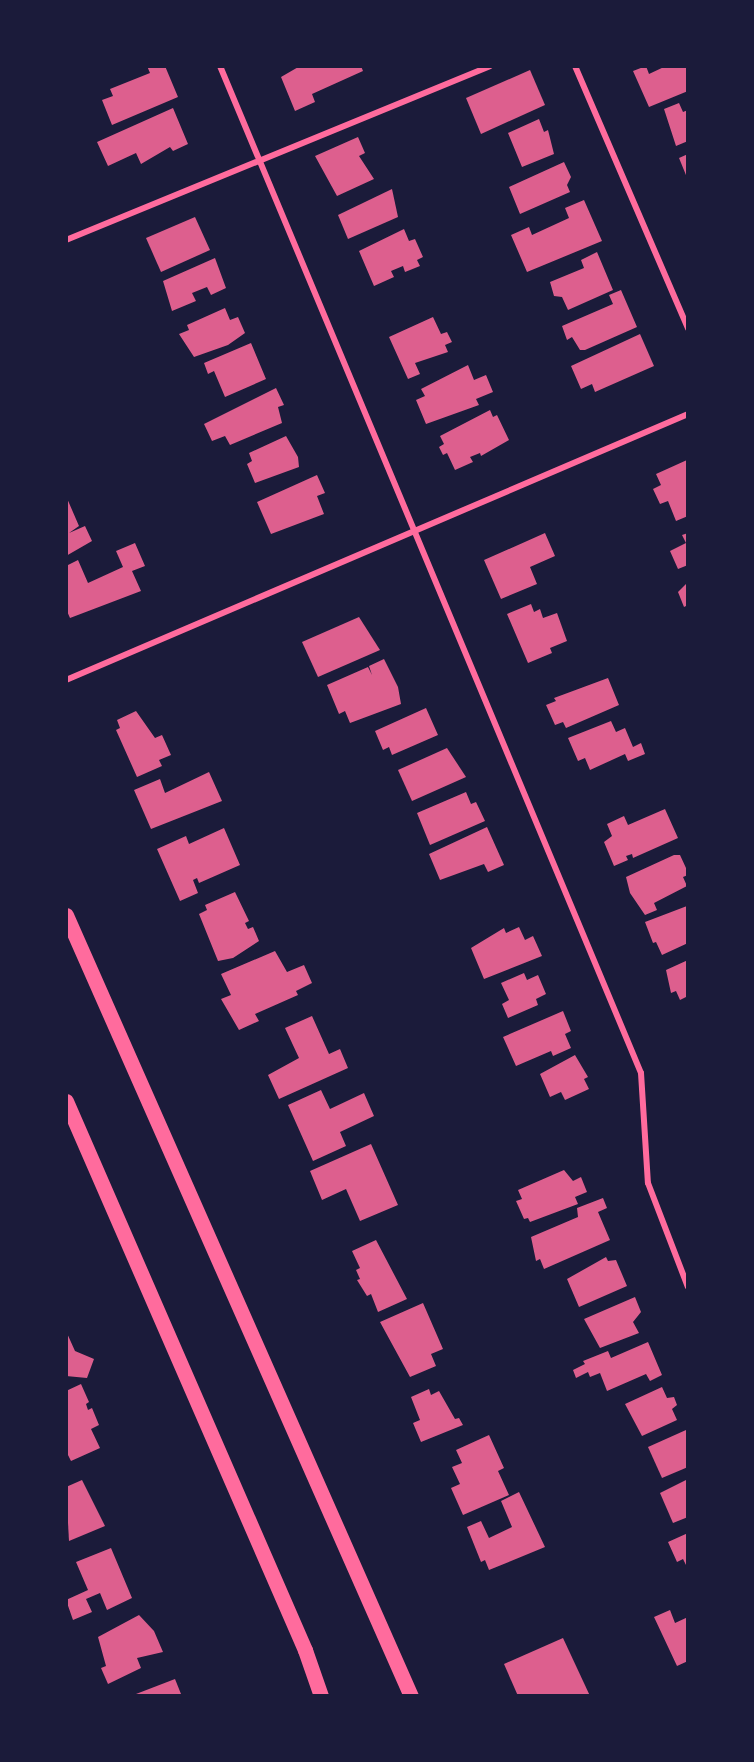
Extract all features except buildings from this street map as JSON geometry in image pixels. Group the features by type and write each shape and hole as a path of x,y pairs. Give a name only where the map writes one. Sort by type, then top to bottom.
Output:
{"main road":[{"path":"66,915 411,1696"},
{"path":"66,1101 305,1650 321,1696"}],"street":[{"path":"220,66 416,530 641,1073 648,1183 688,1287"},
{"path":"66,240 490,66"},
{"path":"574,66 688,329"},
{"path":"66,680 688,414"}]}
